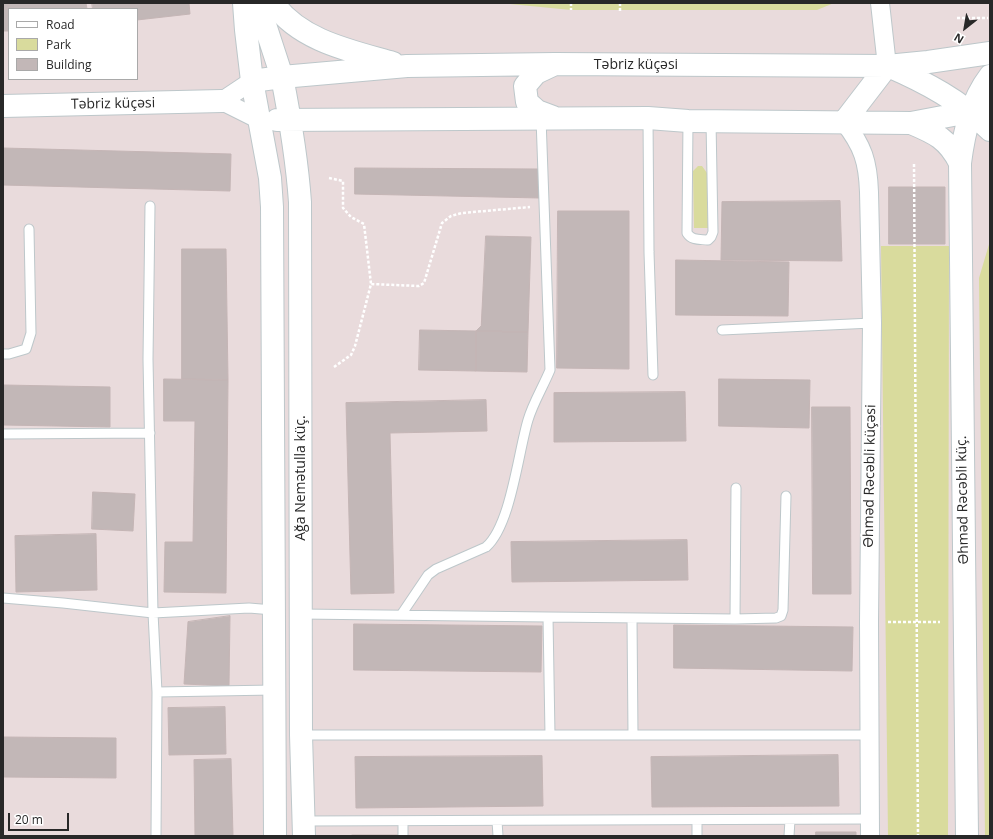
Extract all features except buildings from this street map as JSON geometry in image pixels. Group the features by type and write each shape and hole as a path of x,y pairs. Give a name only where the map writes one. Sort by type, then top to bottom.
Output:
{"main road":[{"name":"Ağa Nemətulla küç.","path":"244,3 252,81 270,178 272,207 275,836"},
{"name":"Ağa Nemətulla küç.","path":"258,3 282,77 290,120 300,202 301,614 304,829"},
{"path":"274,3 278,10 288,20 304,32 330,44 407,66"},
{"name":"Təbriz küçəsi","path":"252,81 407,66 555,64 887,66 990,53"},
{"path":"549,118 537,111 527,102 525,86 536,73 555,64"},
{"path":"844,122 887,66 980,111 990,130"},
{"name":"Əhməd Rəcəbli küç.","path":"967,836 960,163 965,130 980,111 977,96 990,76"},
{"name":"Təbriz küçəsi","path":"3,106 222,101"},
{"path":"260,120 648,118 688,121 911,123 980,111"},
{"path":"911,123 928,130 942,139 953,150 960,163"}],"street":[{"path":"880,3 887,66"},
{"path":"252,81 222,101 260,120"},
{"name":"Əhməd Rəcəbli küçəsi","path":"844,122 856,137 864,153 869,172 872,323 868,735 870,827"}],"lane":[{"path":"401,615 428,575 436,569 486,547 492,542 497,534 506,512 528,420 535,401 550,370 544,206 549,118"},
{"path":"648,118 653,375"},
{"path":"688,121 687,233 694,239 708,240 713,232 711,121"},
{"path":"150,206 148,359 153,613 158,692 156,836"},
{"path":"3,354 9,354 26,349 31,333 29,229"},
{"path":"722,330 872,323"},
{"path":"3,434 150,433"},
{"path":"735,619 736,488"},
{"path":"301,614 548,618 776,618 781,616 783,610 786,496"},
{"path":"3,598 153,613 249,608 273,610"},
{"path":"548,618 550,735"},
{"path":"632,618 633,734"},
{"path":"158,692 274,690"},
{"path":"302,735 868,735"},
{"path":"304,829 402,821 497,820 790,820 870,827"},
{"path":"497,820 498,836"},
{"path":"697,820 697,836"},
{"path":"789,836 790,820"},
{"path":"402,821 403,836"}],"path":[{"path":"571,3 571,10"},
{"path":"620,3 620,11"},
{"path":"956,18 988,18"},
{"path":"914,164 918,836"},
{"path":"329,178 343,181 343,208 352,217 364,224 371,284 355,346 351,355 334,367"},
{"path":"371,284 419,286 424,283 442,223 451,216 544,206"},
{"path":"888,622 940,622"}],"green space":[{"path":"500,3 834,3 817,10 571,10"},
{"path":"698,166 702,166 707,173 708,228 694,228 693,171"},
{"path":"990,241 990,836 985,836 979,278"},
{"path":"881,246 949,246 948,836 888,836"}]}
